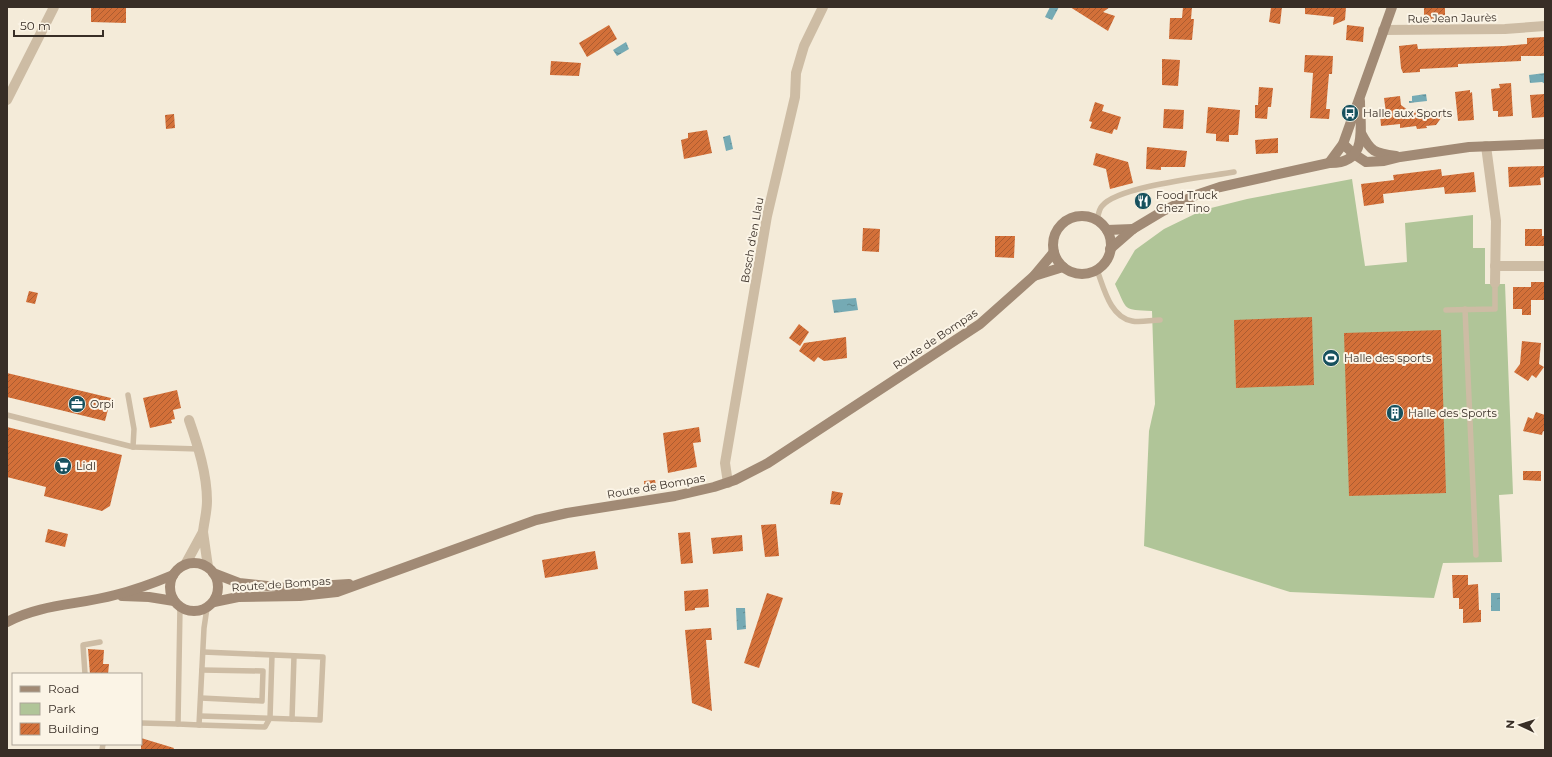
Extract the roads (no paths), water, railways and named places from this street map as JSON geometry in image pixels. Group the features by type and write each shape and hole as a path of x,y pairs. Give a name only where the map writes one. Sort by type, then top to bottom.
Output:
{"main road":[{"path":"1329,163 1343,144 1392,7"},
{"path":"1110,249 1133,229 1163,211 1196,195 1220,187 1329,163 1341,163 1357,150 1361,133 1360,100"},
{"path":"1361,133 1370,149 1378,154"},
{"path":"1343,144 1368,154 1400,157"},
{"path":"1357,150 1366,162 1384,161 1400,157 1486,146 1545,144"},
{"path":"1086,216 1097,220 1107,230 1110,240 1110,249 1106,261 1097,270 1085,274 1074,273 1063,267 1057,260 1054,252 1053,240 1057,230 1065,222 1075,217 1086,216"},
{"path":"1107,230 1133,229"},
{"name":"Route de Bompas","path":"210,605 238,597 300,596 337,592 373,581 536,520 567,513 675,496 728,483 768,463 980,324 1034,276 1054,252"},
{"name":"Route de Bompas","path":"1034,276 1063,267"},
{"path":"7,622 39,610 114,596 151,585 173,575 185,565 200,564 210,570 218,587 210,605 198,611 188,611 177,604 149,597 114,596"},
{"name":"Route de Bompas","path":"210,570 239,583 286,588 373,581"},
{"path":"173,575 170,583 170,593 177,604"}],"street":[{"path":"7,100 54,7"},
{"name":"Bosch d'en Llau","path":"728,483 725,463 767,216 795,97 796,73 804,46 824,7"},
{"name":"Rue Jean Jaurès","path":"1383,30 1505,29 1545,26"},
{"path":"1486,146 1496,221 1495,283"},
{"path":"1495,266 1545,266"},
{"path":"190,420 199,449 207,503 203,532 210,570"},
{"path":"185,565 203,532"}],"lane":[{"path":"1097,220 1101,206 1114,196 1137,190 1234,172"},
{"path":"1097,270 1111,304 1121,318 1133,322 1160,320"},
{"path":"1446,310 1495,309 1495,283"},
{"path":"1466,309 1476,555"},
{"path":"128,395 134,429 133,447"},
{"path":"7,415 133,447 199,449"},
{"path":"177,604 178,724"},
{"path":"199,725 203,652 210,605"},
{"path":"85,673 84,645 100,642"},
{"path":"200,716 320,720 322,656 203,652"},
{"path":"142,723 265,727 270,718 272,655"},
{"path":"292,719 294,656"},
{"path":"201,698 262,701 262,671 202,670"}],"water":[{"path":"1050,7 1059,7 1052,20 1045,17"},
{"path":"626,42 629,49 617,56 613,50"},
{"path":"1545,73 1545,84 1542,82 1530,83 1529,75"},
{"path":"1426,94 1427,101 1409,103 1409,101 1412,101 1412,96"},
{"path":"730,135 733,149 726,151 723,137"},
{"path":"856,298 858,310 834,313 832,300"},
{"path":"1491,593 1500,593 1500,611 1491,611"},
{"path":"736,608 745,608 746,629 737,630"}],"place":[{"name":"Halle aux Sports","path":"1350,113"},
{"name":"Food Truck Chez Tino","path":"1143,201"},
{"name":"Halle des sports","path":"1331,358"},
{"name":"Orpi","path":"77,404"},
{"name":"Halle des Sports","path":"1395,413"},
{"name":"Lidl","path":"63,466"}]}
